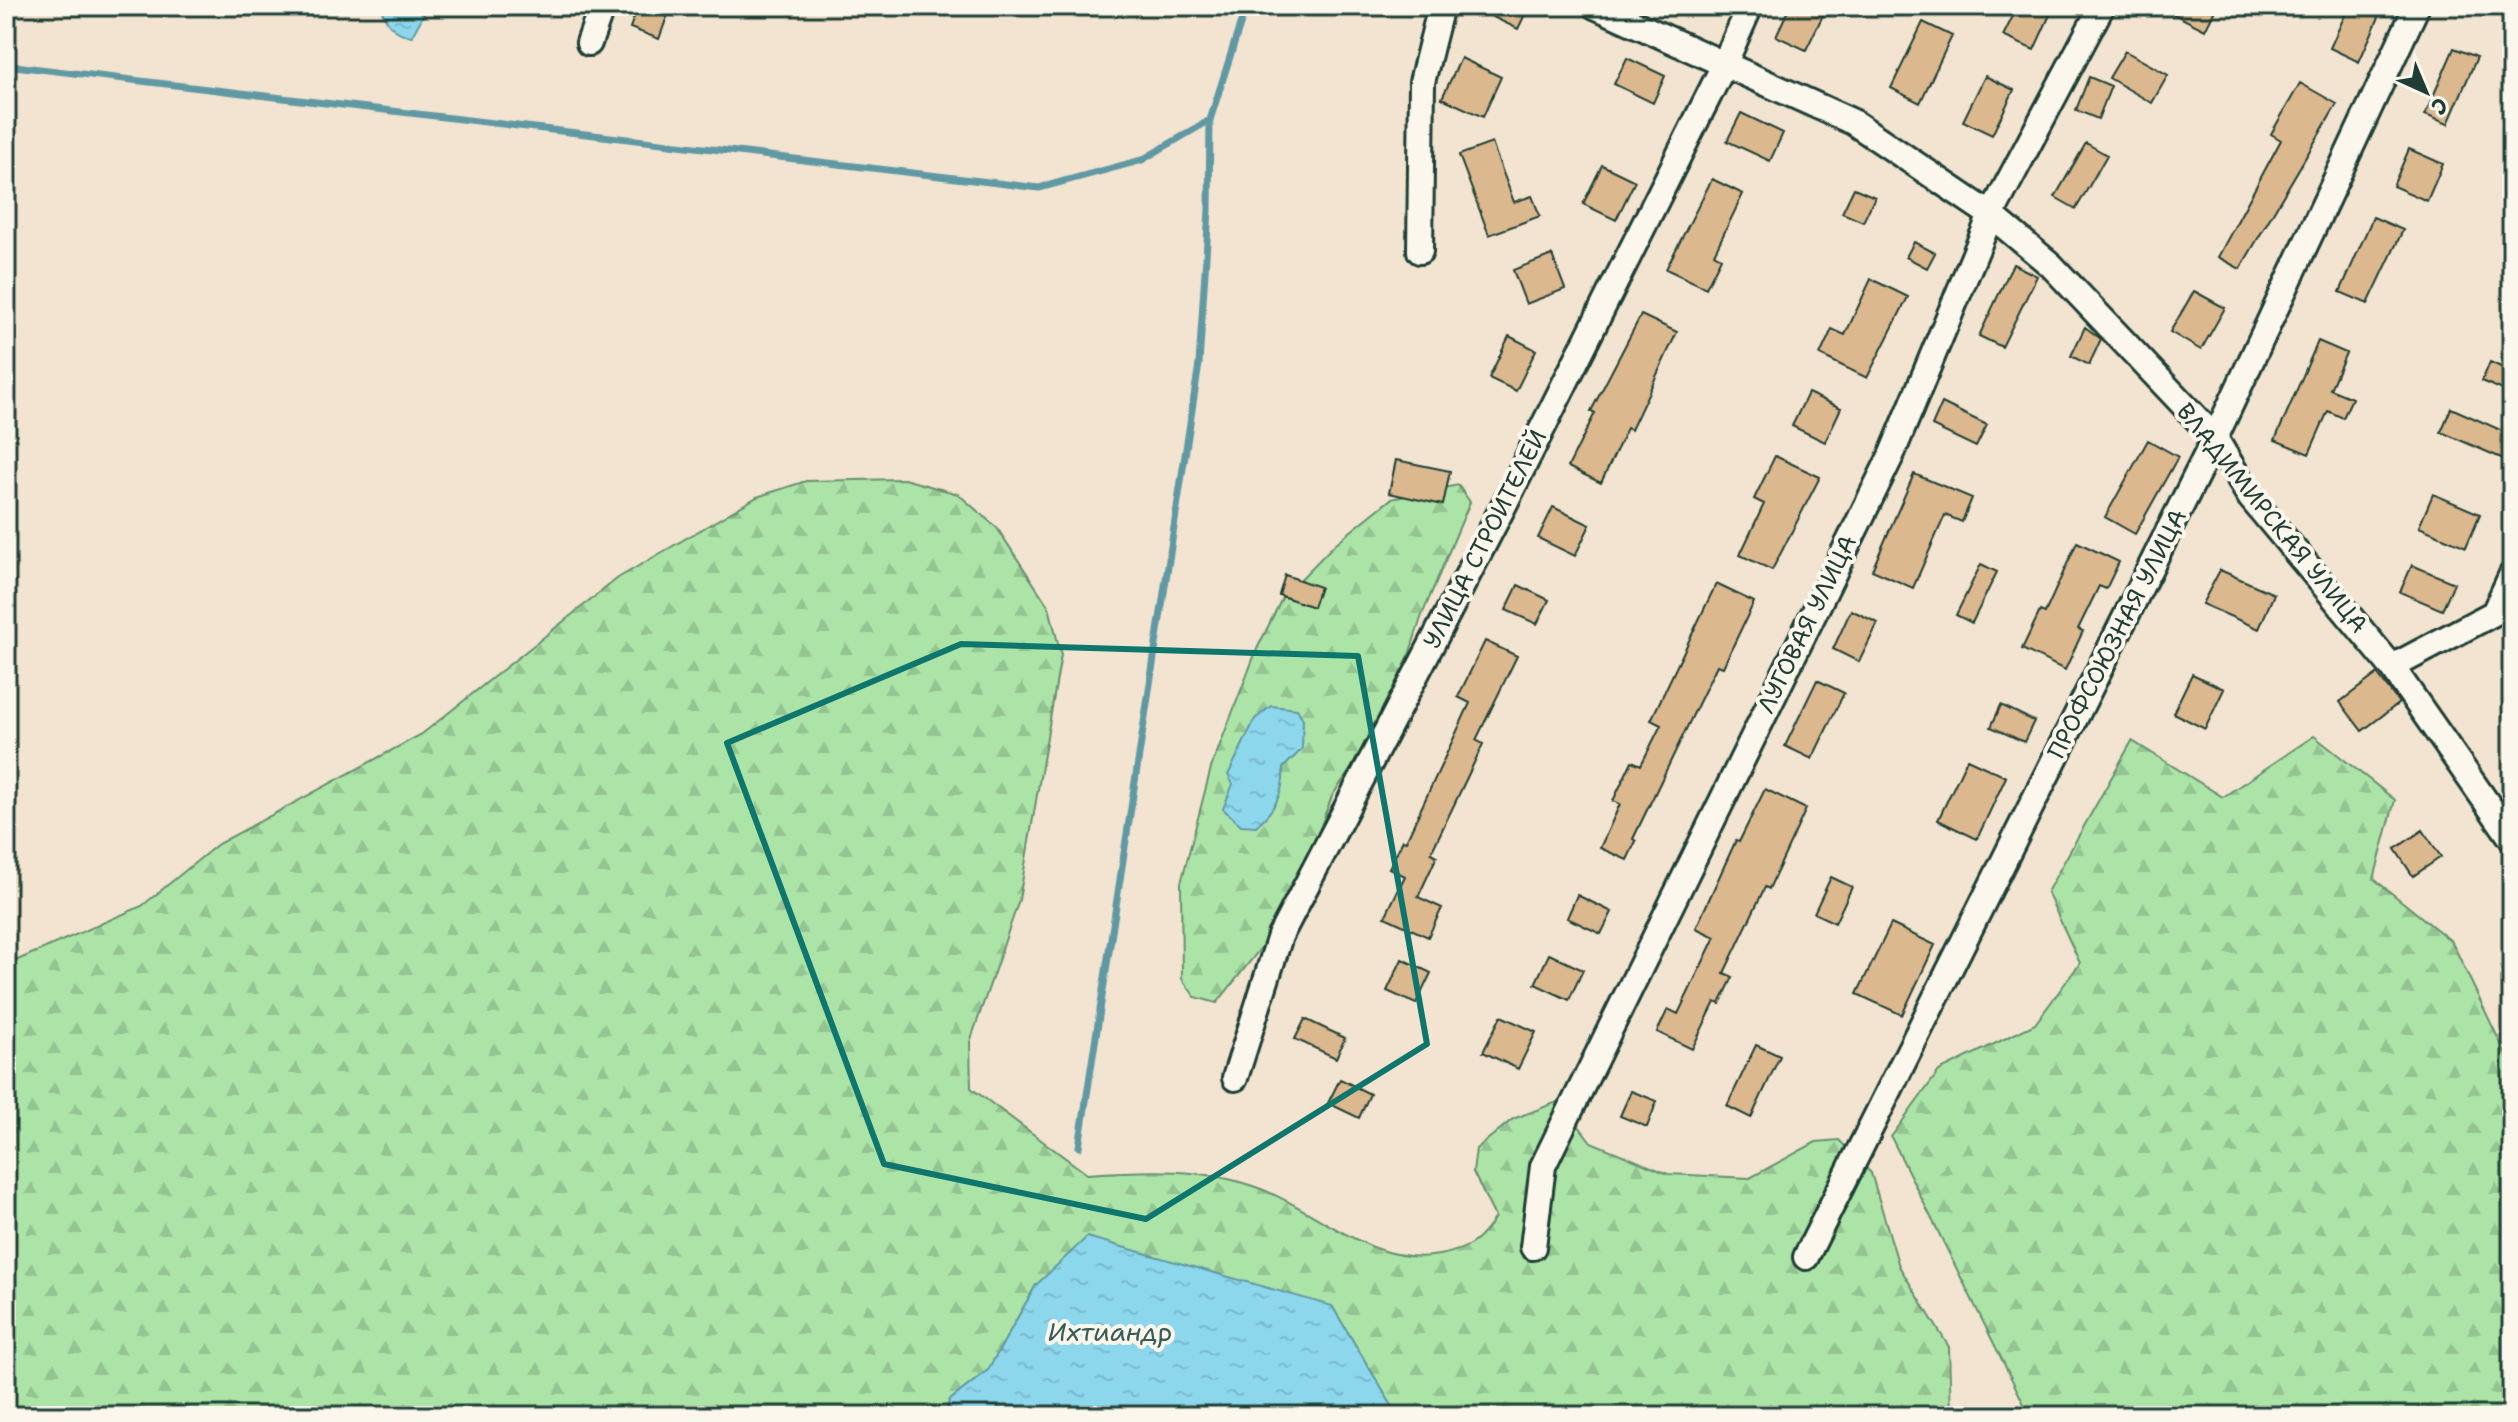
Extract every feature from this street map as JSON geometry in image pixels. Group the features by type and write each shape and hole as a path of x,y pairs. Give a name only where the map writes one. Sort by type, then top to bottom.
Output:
{"street":[{"path":"589,43 602,6"},
{"path":"1420,251 1422,82 1441,6"},
{"name":"ВЛАДИМИРСКАЯ УЛИЦА","path":"1595,6 1853,122 1991,215 2051,265 2215,438 2250,497 2392,667 2512,839"},
{"name":"УЛИЦА СТРОИТЕЛЕЙ","path":"1235,1078 1280,936 1503,507 1724,65 1750,6"},
{"name":"ЛУГОВАЯ УЛИЦА","path":"1533,1247 1543,1166 1891,456 1991,215 2102,6"},
{"name":"ПРОФСОЮЗНАЯ УЛИЦА","path":"1806,1257 2215,438 2417,6"},
{"path":"2392,667 2494,613 2512,574"}],"highlighted area":[{"path":"961,644 1358,656 1427,1044 1146,1219 884,1164 727,743"}],"green space":[{"path":"904,479 958,494 997,528 1049,607 1061,655 1019,900 970,1042 971,1088 1087,1174 1175,1172 1240,1182 1283,1199 1369,1245 1415,1257 1457,1250 1472,1244 1484,1233 1495,1217 1473,1172 1476,1149 1513,1119 1560,1101 1591,1142 1668,1174 1750,1178 1816,1142 1839,1140 1871,1173 1899,1266 1949,1347 1951,1416 1398,1416 1332,1306 1036,1285 988,1370 949,1401 946,1416 6,1416 6,965 142,906 218,844 422,734 618,578 757,497 806,481"},
{"path":"1458,485 1470,502 1422,615 1390,713 1332,796 1290,911 1217,1003 1195,997 1182,979 1181,883 1211,768 1257,649 1282,598 1335,544 1391,499"},
{"path":"2314,736 2395,800 2374,879 2452,942 2512,1067 2512,1416 2030,1416 1891,1137 1939,1071 2035,1024 2080,963 2047,892 2132,741 2223,797"}],"water":[{"path":"380,6 419,6 424,14 412,36 392,27"},
{"path":"1271,706 1297,709 1303,719 1302,749 1283,768 1280,793 1268,814 1256,826 1241,825 1223,809 1233,784 1228,775 1255,719"},
{"name":"Ихтиандр","path":"1087,1237 1332,1306 1398,1416 946,1416 949,1401 988,1370 1036,1285"}],"building":[{"path":"638,6 671,6 659,39 630,28"},
{"path":"1470,6 1529,6 1518,29"},
{"path":"1790,6 1810,6 1824,13 1806,50 1776,36"},
{"path":"2018,6 2054,6 2034,50 2003,36"},
{"path":"2158,6 2217,6 2205,30"},
{"path":"2349,6 2384,6 2359,62 2330,48"},
{"path":"1923,22 1952,36 1920,103 1891,88"},
{"path":"2454,48 2477,57 2448,124 2425,115"},
{"path":"2125,51 2168,75 2152,103 2109,78"},
{"path":"1461,58 1501,77 1483,117 1442,98"},
{"path":"1627,58 1665,76 1653,103 1614,84"},
{"path":"1985,76 2014,90 1992,135 1963,121"},
{"path":"2089,77 2111,86 2098,119 2076,110"},
{"path":"2300,83 2337,104 2240,269 2218,257 2281,140 2271,134"},
{"path":"1741,113 1783,133 1770,161 1727,141"},
{"path":"1492,143 1514,202 1532,196 1540,216 1489,235 1459,155"},
{"path":"2086,143 2107,155 2076,209 2055,197"},
{"path":"2409,149 2443,164 2427,201 2393,186"},
{"path":"1602,165 1635,181 1616,220 1583,204"},
{"path":"1712,179 1743,194 1714,254 1721,258 1706,288 1666,269"},
{"path":"1854,188 1875,197 1863,222 1842,213"},
{"path":"2373,217 2403,230 2368,304 2340,292"},
{"path":"1914,242 1935,253 1927,268 1906,257"},
{"path":"1552,255 1565,289 1526,304 1513,270"},
{"path":"2013,264 2037,276 2002,347 1979,336"},
{"path":"1871,279 1908,297 1867,378 1820,355 1832,329 1845,335"},
{"path":"2194,291 2225,308 2201,350 2170,332"},
{"path":"1641,315 1677,332 1631,430 1627,428 1601,483 1568,467 1595,413 1591,411"},
{"path":"2085,327 2101,339 2089,365 2071,356"},
{"path":"1509,336 1536,350 1516,391 1489,378"},
{"path":"2318,341 2346,353 2330,389 2352,398 2343,418 2328,411 2309,454 2275,440"},
{"path":"2490,362 2512,372 2512,394 2482,381"},
{"path":"1808,393 1841,408 1825,442 1792,426"},
{"path":"1942,403 1987,425 1976,447 1932,426"},
{"path":"2451,408 2512,435 2506,460 2441,432"},
{"path":"2148,440 2178,457 2135,534 2105,517"},
{"path":"1775,456 1820,477 1772,570 1740,555 1764,504 1754,499"},
{"path":"1396,460 1450,471 1443,505 1389,493"},
{"path":"1914,474 1972,498 1962,522 1945,515 1913,588 1872,570"},
{"path":"2433,494 2480,514 2466,547 2419,527"},
{"path":"1553,507 1590,525 1575,556 1538,538"},
{"path":"2077,542 2119,562 2106,589 2099,586 2078,629 2083,631 2065,670 2022,649 2040,611 2045,613"},
{"path":"1981,564 1997,572 1972,623 1956,615"},
{"path":"2412,565 2454,583 2442,610 2400,592"},
{"path":"2220,570 2274,594 2259,629 2202,604"},
{"path":"1285,575 1320,587 1313,607 1279,595"},
{"path":"1716,584 1754,602 1723,667 1717,665 1633,839 1636,841 1627,860 1600,848 1620,804 1613,801 1632,761 1641,765 1661,725 1651,720"},
{"path":"1518,585 1549,600 1537,624 1506,610"},
{"path":"1851,610 1878,623 1859,662 1833,649"},
{"path":"1485,641 1517,656 1476,740 1483,744 1431,853 1437,856 1418,897 1442,908 1428,937 1385,917 1405,876 1389,868 1403,840 1406,841 1470,703 1458,697"},
{"path":"2192,674 2224,689 2205,729 2173,713"},
{"path":"2377,674 2399,703 2362,731 2340,702"},
{"path":"1817,680 1844,693 1812,759 1785,746"},
{"path":"2001,705 2034,721 2024,742 1991,727"},
{"path":"1967,759 2006,777 1977,839 1938,820"},
{"path":"1765,789 1806,809 1769,889 1765,887 1724,973 1733,977 1720,1004 1715,1002 1692,1049 1657,1032 1668,1009 1678,1014 1715,937 1696,928 1736,840 1739,842"},
{"path":"2423,830 2441,857 2413,876 2395,849"},
{"path":"1831,877 1852,887 1835,923 1814,913"},
{"path":"1577,895 1612,912 1601,934 1567,918"},
{"path":"1891,924 1935,945 1902,1015 1857,994"},
{"path":"1549,954 1583,970 1569,1000 1535,984"},
{"path":"1402,959 1431,973 1416,1004 1387,991"},
{"path":"1501,1016 1536,1032 1518,1069 1483,1052"},
{"path":"1305,1019 1345,1038 1336,1058 1295,1039"},
{"path":"1756,1045 1780,1056 1751,1118 1727,1106"},
{"path":"1340,1079 1370,1094 1359,1118 1328,1103"},
{"path":"1631,1091 1657,1101 1647,1127 1620,1116"}],"waterway":[{"path":"1079,1147 1199,364 1209,210 1210,120 1246,6"},
{"path":"6,65 1039,188 1142,160 1210,120"}]}
